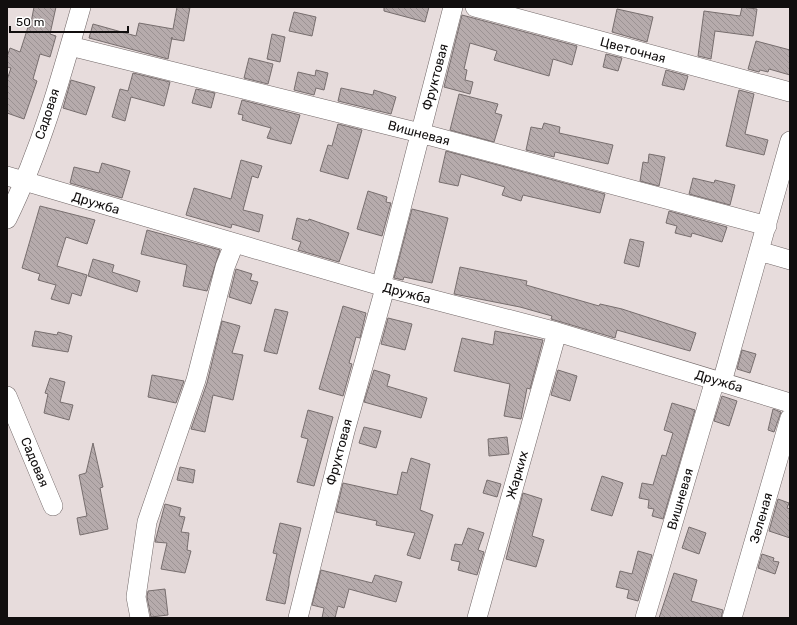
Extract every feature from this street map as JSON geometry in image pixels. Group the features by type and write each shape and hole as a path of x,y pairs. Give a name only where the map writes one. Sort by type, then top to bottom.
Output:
{"street":[{"name":"Садовая","path":"7,219 25,182 70,46 81,7"},
{"name":"Фруктовая","path":"298,618 344,431 383,287 420,133 453,7"},
{"name":"Цветочная","path":"475,7 790,92"},
{"name":"Вишневая","path":"70,46 420,133 767,226"},
{"name":"Вишневая","path":"645,618 767,226 789,145"},
{"name":"Дружба","path":"7,176 383,287 557,332 790,403"},
{"path":"140,618 136,597 147,522 196,380 225,267 234,244"},
{"path":"759,251 790,260"},
{"name":"Жарких","path":"477,618 557,332"},
{"name":"Садовая","path":"7,396 53,506"},
{"name":"Зеленая","path":"732,618 790,418"}],"building":[{"path":"34,7 56,7 50,34 56,36 50,57 40,54 33,79 37,81 24,119 7,113 7,80 11,68 7,67 7,57 10,48 20,52 28,27 30,28"},
{"path":"177,7 190,7 184,41 172,39 172,37 168,59 89,38 93,24 136,36 139,23 173,29"},
{"path":"384,7 429,7 425,22 384,11"},
{"path":"742,7 757,9 753,36 715,31 711,59 698,56 704,11 740,16"},
{"path":"617,9 653,17 647,42 612,32"},
{"path":"294,12 316,17 312,36 289,31"},
{"path":"462,15 577,46 572,65 553,59 549,76 494,60 497,51 470,43 464,69 467,70 465,80 473,82 470,94 444,87"},
{"path":"272,34 285,37 280,62 267,59"},
{"path":"756,41 790,50 790,75 769,69 768,72 760,70 759,72 748,69"},
{"path":"606,54 622,58 618,71 603,67"},
{"path":"249,58 273,64 268,84 244,78"},
{"path":"316,70 328,73 324,90 316,88 314,95 294,90 298,72 315,76"},
{"path":"666,70 688,76 684,90 662,85"},
{"path":"133,73 170,82 164,106 131,97 125,121 112,117 120,89 128,91"},
{"path":"71,80 95,87 86,115 63,108"},
{"path":"341,88 373,95 374,90 396,97 391,114 338,101"},
{"path":"196,89 215,93 211,108 192,103"},
{"path":"739,90 754,94 745,134 768,140 764,155 726,146"},
{"path":"459,94 498,104 495,113 502,115 494,142 450,130"},
{"path":"242,100 300,115 291,144 267,138 271,128 242,120 243,115 238,114"},
{"path":"544,123 560,127 559,133 613,145 608,164 555,152 554,157 526,150 531,127 542,129"},
{"path":"338,124 362,130 348,179 320,171 328,145 332,146"},
{"path":"446,151 605,194 600,213 523,195 521,201 502,195 505,187 461,174 458,186 439,182"},
{"path":"649,154 665,157 659,186 640,181 643,162 648,163"},
{"path":"241,160 262,166 258,178 252,176 243,210 263,215 259,232 232,224 231,228 186,215 194,188 231,199"},
{"path":"102,163 130,171 122,198 70,183 74,167 99,173"},
{"path":"693,178 714,183 715,180 735,185 730,205 689,194"},
{"path":"368,191 387,197 386,202 391,203 382,236 357,229"},
{"path":"40,206 95,220 87,244 66,237 57,266 87,275 81,296 72,293 69,304 51,299 56,285 38,280 40,274 22,268"},
{"path":"412,209 448,218 432,283 404,277 403,280 394,278"},
{"path":"669,211 727,227 722,242 692,233 691,237 675,233 677,226 666,223"},
{"path":"297,218 308,221 309,219 349,233 339,262 298,250 301,242 292,239"},
{"path":"147,230 220,250 207,291 183,286 187,265 141,254"},
{"path":"630,239 644,242 639,267 624,263"},
{"path":"93,259 114,265 112,272 140,281 137,292 88,276"},
{"path":"460,267 527,281 526,285 599,306 600,304 622,309 696,333 690,351 617,330 615,338 551,319 552,316 520,307 454,294"},
{"path":"236,269 252,274 250,280 258,282 251,304 229,297"},
{"path":"343,306 366,313 360,338 356,337 349,363 352,364 343,396 319,389"},
{"path":"275,309 288,312 277,354 264,351"},
{"path":"388,318 412,324 405,350 381,344"},
{"path":"222,321 240,326 232,353 243,355 233,400 213,395 205,432 191,429 207,383"},
{"path":"35,331 57,335 58,332 72,336 68,352 32,346"},
{"path":"495,331 543,340 530,389 527,388 521,419 504,416 510,384 454,371 462,338 493,345"},
{"path":"742,350 756,354 750,373 737,369"},
{"path":"374,370 390,375 387,386 427,398 421,418 364,402"},
{"path":"558,370 577,376 570,401 551,395"},
{"path":"152,375 184,381 176,403 148,397"},
{"path":"50,378 65,382 60,402 73,405 69,420 44,413 48,394 45,393"},
{"path":"722,396 737,401 729,426 714,421"},
{"path":"672,403 695,410 663,519 652,516 654,509 648,508 649,500 639,498 642,483 653,485 662,455 666,456 673,433 664,430"},
{"path":"773,409 781,412 774,432 768,430"},
{"path":"308,410 333,417 314,486 297,482 308,439 301,437"},
{"path":"364,427 381,431 376,448 359,443"},
{"path":"507,437 509,454 489,456 488,439"},
{"path":"93,443 103,487 100,488 108,529 80,535 77,518 87,516 79,475 86,473"},
{"path":"411,458 430,464 420,510 433,515 420,559 407,555 415,533 376,525 377,521 336,512 343,483 397,495 402,472 407,473"},
{"path":"180,467 195,470 193,483 177,480"},
{"path":"602,476 623,483 612,516 591,510"},
{"path":"487,480 501,484 497,497 483,493"},
{"path":"523,493 542,499 532,536 544,540 536,567 506,559"},
{"path":"778,499 789,503 787,508 790,509 790,538 769,531"},
{"path":"165,504 181,508 179,516 185,517 181,532 189,533 187,550 191,551 185,573 161,569 167,543 155,542"},
{"path":"280,523 301,528 289,579 285,604 266,600 277,554 273,553"},
{"path":"689,527 706,533 699,554 682,548"},
{"path":"468,528 484,533 478,550 484,552 477,575 458,570 460,562 451,560 455,544 462,545"},
{"path":"638,551 652,555 638,601 627,598 629,590 616,587 620,571 632,574"},
{"path":"762,554 774,558 773,561 779,562 775,574 758,568"},
{"path":"321,570 372,583 375,575 402,582 396,602 349,589 344,608 338,606 335,618 322,618 324,608 312,605"},
{"path":"674,573 697,580 691,601 723,610 721,618 659,618"},
{"path":"165,589 168,615 151,617 147,597 148,591"}]}
